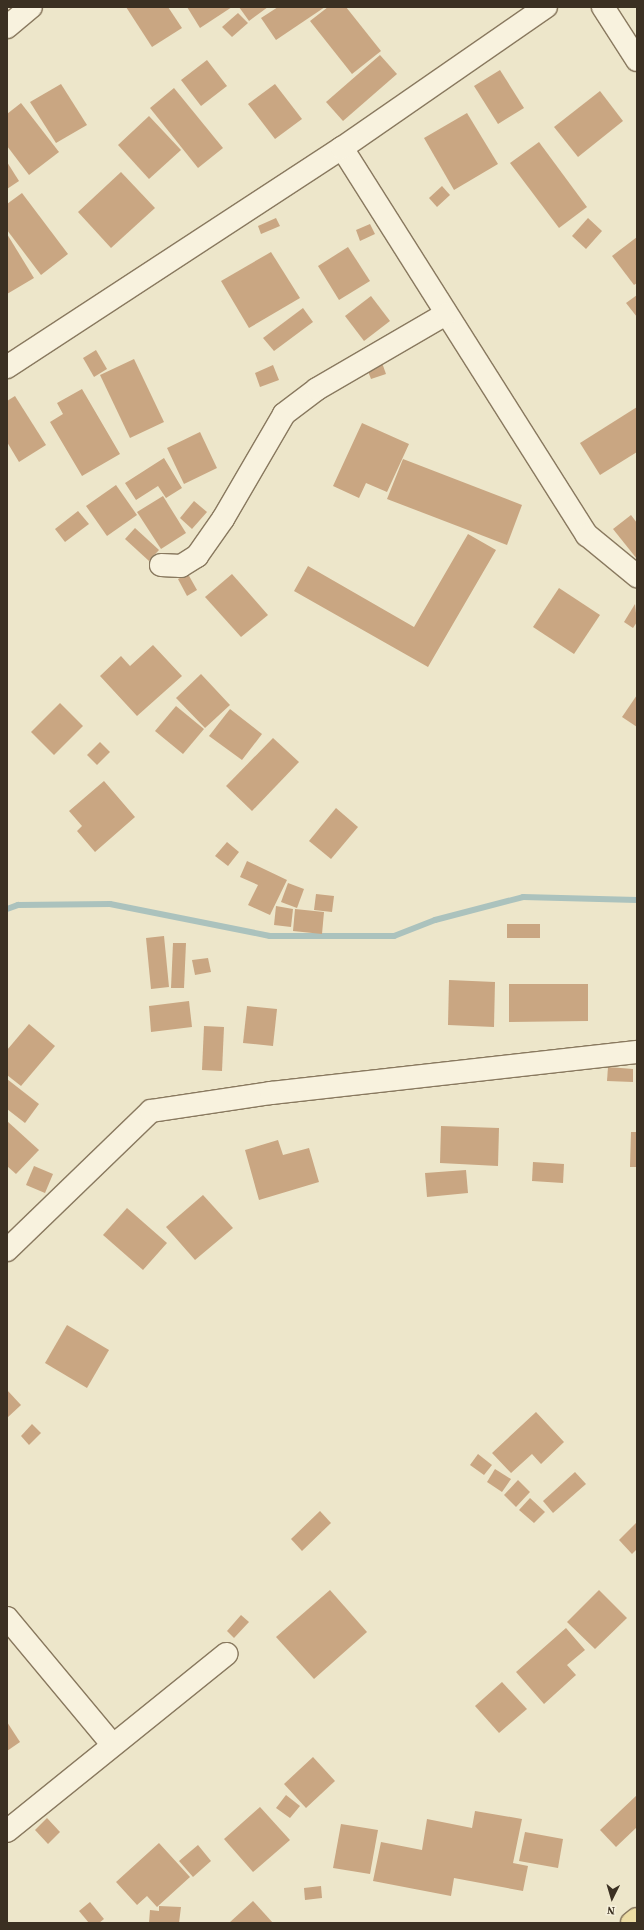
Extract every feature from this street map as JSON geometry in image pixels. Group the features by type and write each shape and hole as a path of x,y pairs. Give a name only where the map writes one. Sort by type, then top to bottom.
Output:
{"main road":[{"path":"632,1923 637,1919"}],"street":[{"path":"7,27 31,7"},
{"path":"7,367 342,148 546,7"},
{"path":"603,7 637,60"},
{"path":"342,148 587,535 637,576"},
{"path":"161,565 181,566 197,556 223,519 284,414 317,389 446,314"},
{"path":"7,1250 151,1111 271,1093 637,1052"},
{"path":"7,1618 112,1744"},
{"path":"7,1831 112,1744 226,1654"}],"building":[{"path":"126,7 168,7 182,28 152,47"},
{"path":"187,7 232,7 200,28"},
{"path":"239,7 268,7 249,21"},
{"path":"278,7 325,7 276,40 261,18"},
{"path":"328,7 346,7 381,51 352,74 310,21"},
{"path":"238,13 248,23 232,37 222,27"},
{"path":"380,55 397,74 343,121 326,102"},
{"path":"207,60 227,86 201,106 181,80"},
{"path":"500,70 524,108 498,124 474,86"},
{"path":"61,84 87,125 56,143 30,102"},
{"path":"275,84 302,119 275,139 248,104"},
{"path":"174,88 223,148 198,168 150,108"},
{"path":"600,91 623,121 578,157 554,127"},
{"path":"21,103 59,152 29,175 7,146 7,114"},
{"path":"467,113 498,164 454,190 424,138"},
{"path":"149,116 181,150 149,179 118,145"},
{"path":"539,142 587,207 559,228 510,163"},
{"path":"7,162 19,181 7,189"},
{"path":"121,172 155,208 111,248 78,212"},
{"path":"442,186 450,195 437,207 429,198"},
{"path":"22,193 68,254 41,275 7,230 7,204"},
{"path":"276,218 280,226 261,234 258,226"},
{"path":"588,218 602,231 586,249 572,236"},
{"path":"370,224 375,234 360,241 356,230"},
{"path":"7,234 34,278 7,294"},
{"path":"637,237 637,283 634,285 612,256"},
{"path":"348,247 370,281 339,300 318,266"},
{"path":"271,252 300,298 249,328 221,281"},
{"path":"637,295 637,317 626,303"},
{"path":"371,296 390,321 364,341 345,316"},
{"path":"303,308 313,322 274,351 263,338"},
{"path":"96,350 107,369 94,377 83,358"},
{"path":"134,359 164,422 130,438 100,375"},
{"path":"381,360 386,374 371,379 366,366"},
{"path":"273,365 279,380 260,387 255,373"},
{"path":"82,389 120,454 82,476 50,422 63,414 57,403"},
{"path":"15,396 46,445 19,462 7,442 7,401"},
{"path":"637,407 637,452 600,475 580,443"},
{"path":"362,423 409,444 387,492 366,483 359,498 333,486"},
{"path":"200,432 217,468 184,484 167,448"},
{"path":"164,458 182,488 166,498 158,486 136,500 125,483"},
{"path":"403,459 522,505 507,545 387,499"},
{"path":"116,485 137,515 107,536 86,506"},
{"path":"163,496 186,533 161,549 137,512"},
{"path":"194,501 207,512 192,529 180,518"},
{"path":"78,511 89,524 65,542 55,529"},
{"path":"631,515 637,523 637,559 613,529"},
{"path":"135,528 159,550 149,561 125,539"},
{"path":"468,534 496,550 428,667 294,591 308,566 414,627"},
{"path":"188,574 197,590 187,596 178,579"},
{"path":"232,574 268,615 241,637 205,597"},
{"path":"559,588 600,615 574,654 533,627"},
{"path":"635,604 637,622 633,628 624,622"},
{"path":"153,645 182,676 137,716 100,676 121,656 130,666"},
{"path":"201,674 230,705 205,728 176,698"},
{"path":"637,695 637,727 622,717"},
{"path":"60,703 83,726 54,755 31,732"},
{"path":"176,706 204,729 183,754 155,731"},
{"path":"230,709 262,734 242,760 209,736"},
{"path":"273,738 299,762 252,811 226,786"},
{"path":"100,742 110,752 97,765 87,755"},
{"path":"104,781 135,817 95,852 77,831 82,826 69,811"},
{"path":"336,808 358,827 331,859 309,841"},
{"path":"227,842 239,852 228,866 215,856"},
{"path":"247,861 287,880 270,915 248,905 258,885 240,877"},
{"path":"288,883 304,889 297,908 281,902"},
{"path":"316,894 334,896 332,912 314,910"},
{"path":"276,906 293,909 291,927 274,925"},
{"path":"295,909 324,912 322,934 293,931"},
{"path":"507,924 540,924 540,938 507,938"},
{"path":"164,936 169,987 151,989 146,938"},
{"path":"173,943 186,943 184,988 171,988"},
{"path":"208,958 211,972 195,975 192,960"},
{"path":"449,980 495,982 494,1027 448,1025"},
{"path":"509,984 588,984 588,1021 509,1022"},
{"path":"189,1001 192,1027 151,1032 149,1006"},
{"path":"247,1006 277,1009 273,1046 243,1043"},
{"path":"29,1024 55,1046 21,1086 7,1075 7,1050"},
{"path":"204,1026 224,1027 222,1071 202,1070"},
{"path":"608,1067 633,1069 633,1082 607,1081"},
{"path":"7,1079 39,1104 25,1123 7,1109"},
{"path":"7,1121 39,1150 16,1174 7,1166"},
{"path":"441,1126 499,1128 498,1166 440,1163"},
{"path":"631,1132 637,1132 637,1167 630,1167"},
{"path":"278,1140 283,1155 309,1148 319,1182 259,1200 245,1150"},
{"path":"533,1162 564,1164 563,1183 532,1181"},
{"path":"34,1166 53,1174 45,1193 26,1185"},
{"path":"466,1170 468,1193 427,1197 425,1173"},
{"path":"203,1195 233,1228 195,1260 166,1227"},
{"path":"127,1208 167,1243 143,1270 103,1235"},
{"path":"67,1325 109,1350 87,1388 45,1363"},
{"path":"7,1390 21,1405 7,1418"},
{"path":"536,1412 564,1442 541,1464 532,1454 511,1473 492,1453"},
{"path":"32,1424 41,1433 29,1445 21,1436"},
{"path":"478,1454 492,1465 484,1475 470,1465"},
{"path":"495,1469 511,1479 502,1492 487,1482"},
{"path":"575,1472 586,1484 553,1513 543,1501"},
{"path":"518,1480 530,1492 516,1507 504,1495"},
{"path":"530,1498 545,1512 534,1523 519,1510"},
{"path":"320,1511 331,1523 302,1551 291,1539"},
{"path":"637,1522 637,1549 632,1554 619,1540"},
{"path":"330,1590 367,1632 314,1679 276,1637"},
{"path":"599,1590 627,1618 595,1649 567,1622"},
{"path":"241,1615 249,1622 234,1638 227,1631"},
{"path":"566,1628 585,1650 567,1665 576,1675 544,1704 516,1672"},
{"path":"502,1682 527,1709 499,1733 475,1706"},
{"path":"7,1722 20,1742 7,1751"},
{"path":"313,1757 335,1781 306,1808 284,1784"},
{"path":"286,1795 300,1806 290,1818 276,1808"},
{"path":"637,1795 637,1827 616,1847 600,1830"},
{"path":"260,1807 290,1840 253,1872 224,1839"},
{"path":"475,1811 522,1819 513,1863 528,1866 523,1891 454,1878 451,1896 373,1881 381,1842 422,1850 427,1819 472,1828"},
{"path":"47,1818 60,1832 48,1844 35,1830"},
{"path":"341,1824 378,1830 370,1874 333,1868"},
{"path":"525,1832 563,1839 558,1868 519,1861"},
{"path":"159,1843 190,1877 157,1907 147,1896 137,1905 116,1882"},
{"path":"198,1845 211,1861 193,1877 179,1861"},
{"path":"321,1886 322,1898 305,1900 304,1888"},
{"path":"253,1901 273,1923 229,1923"},
{"path":"90,1902 104,1919 99,1923 89,1923 79,1911"},
{"path":"159,1906 181,1907 179,1923 149,1923 150,1910 159,1911"}],"waterway":[{"path":"7,909 18,905 110,904 270,936 394,936 435,920 523,897 637,900"}]}
